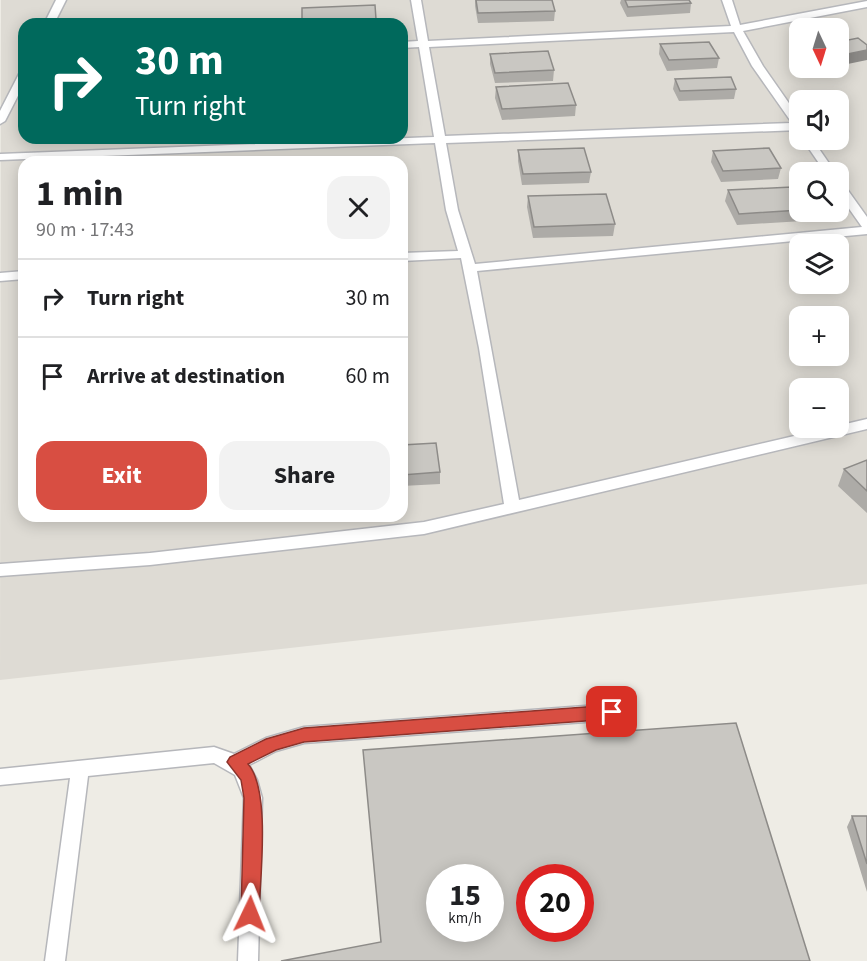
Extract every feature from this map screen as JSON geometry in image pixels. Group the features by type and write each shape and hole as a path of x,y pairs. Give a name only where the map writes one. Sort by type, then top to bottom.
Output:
{"lane":[{"path":"52,18 61,0"},
{"path":"416,0 452,210 470,268 486,348 512,506"},
{"path":"727,0 747,50 789,111"},
{"path":"408,45 737,29 867,4"},
{"path":"0,122 18,86"},
{"path":"408,142 789,126"},
{"path":"28,156 358,144"},
{"path":"0,157 18,156"},
{"path":"470,268 867,228 849,201"},
{"path":"408,257 465,254"},
{"path":"0,277 18,276"},
{"path":"0,570 150,559 424,528 867,424"},
{"path":"236,762 272,744 304,735 612,712"},
{"path":"0,777 214,755 236,762 249,777 253,798 248,961"},
{"path":"55,961 80,770"}],"shaded area":[{"path":"1,0 867,0 867,584 0,680"}],"building":[{"path":"476,0 552,0 555,11 478,13"},
{"path":"625,0 689,0 691,3 628,7"},
{"path":"375,5 376,18 302,18 302,8"},
{"path":"858,38 867,45 867,50 849,54 849,40"},
{"path":"709,42 719,58 669,60 660,44"},
{"path":"548,51 554,70 495,73 490,54"},
{"path":"731,77 736,89 680,91 675,79"},
{"path":"568,83 576,105 502,109 496,87"},
{"path":"584,148 591,172 523,174 518,150"},
{"path":"769,148 781,168 723,171 713,151"},
{"path":"789,187 789,211 739,214 728,190"},
{"path":"606,194 615,224 534,227 528,196"},
{"path":"436,443 440,472 408,475 408,445"},
{"path":"867,460 867,491 844,469"},
{"path":"736,723 810,961 281,961 381,942 363,750"},
{"path":"852,816 867,816 867,864"}],"route":[{"path":"250,914 253,798 249,777 236,762 272,744 304,735 612,712"}]}
